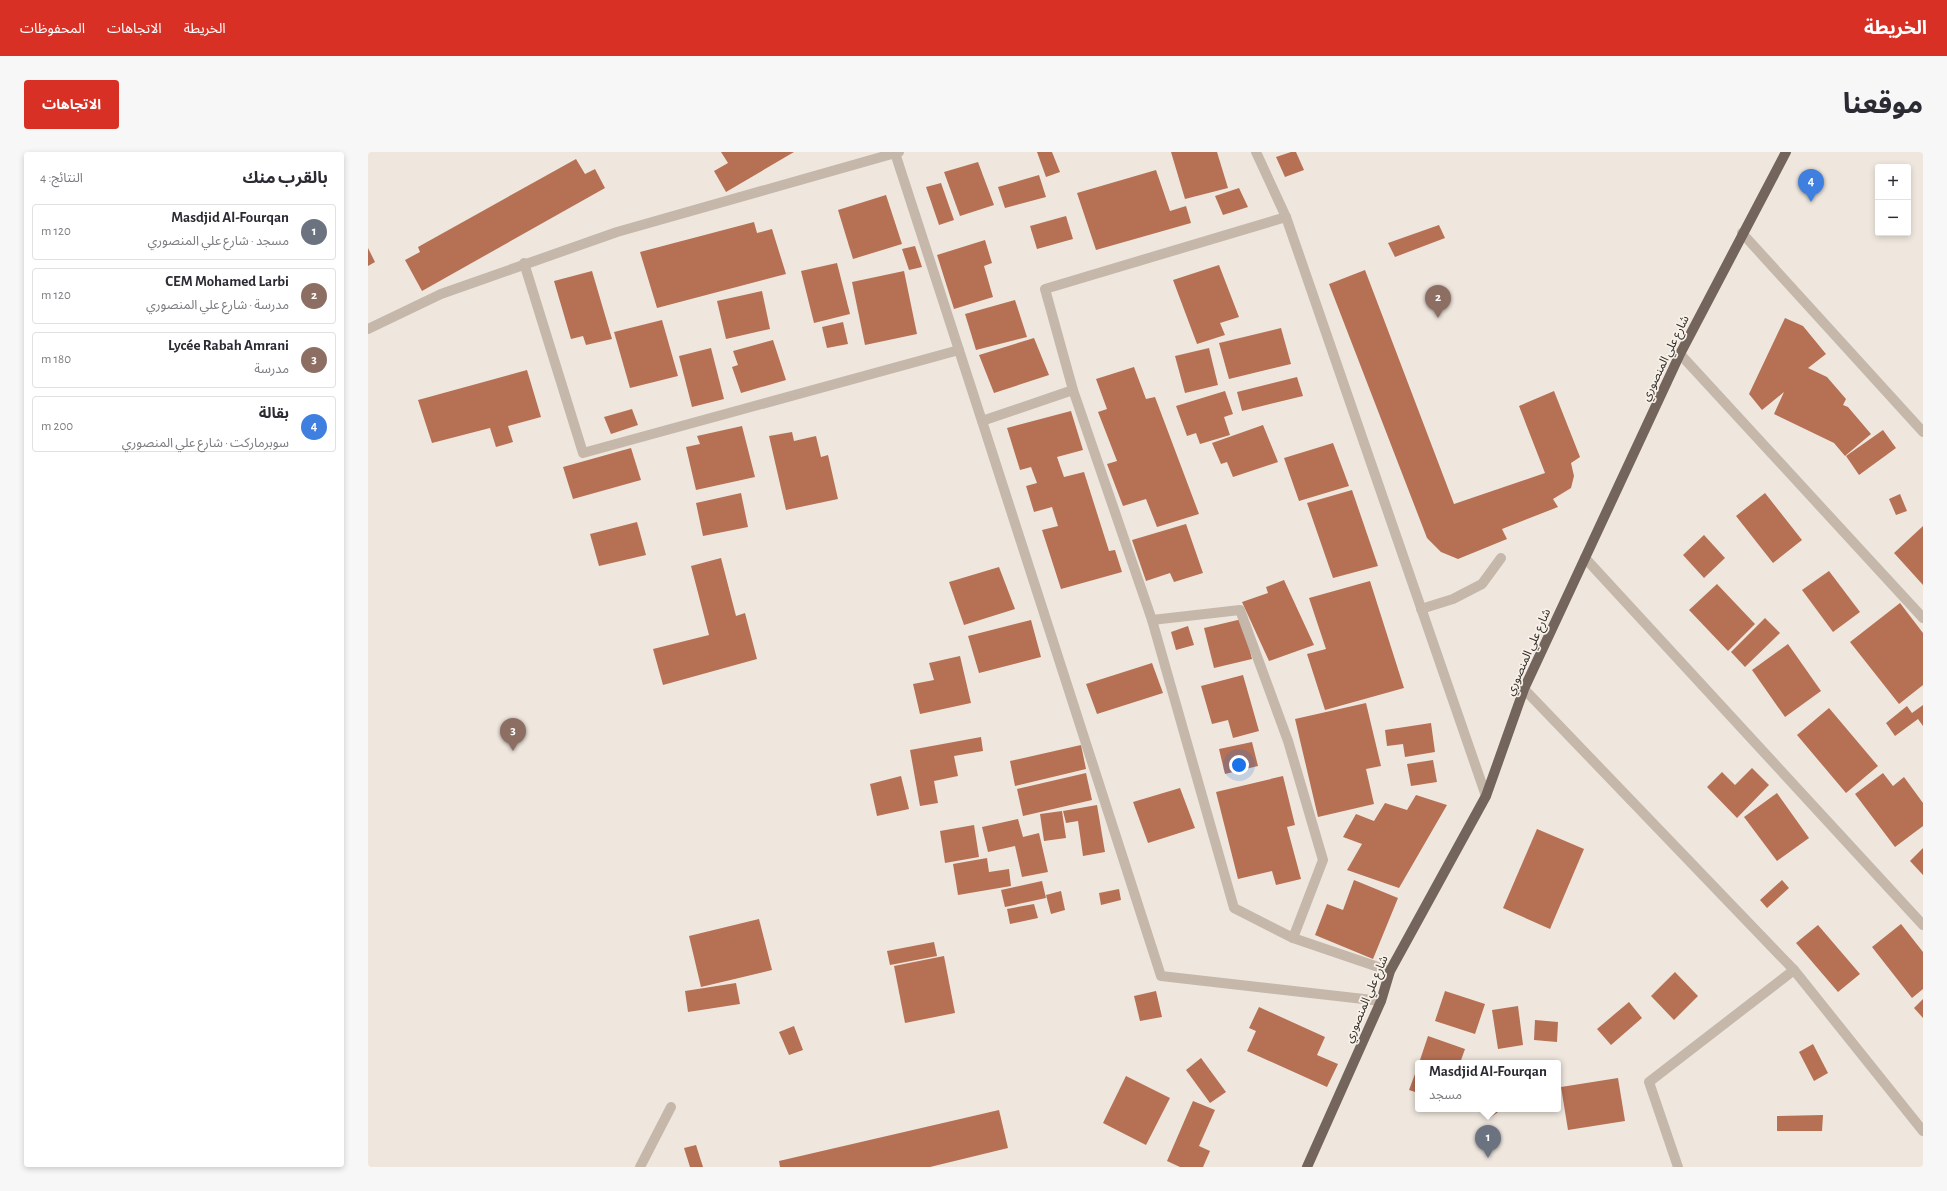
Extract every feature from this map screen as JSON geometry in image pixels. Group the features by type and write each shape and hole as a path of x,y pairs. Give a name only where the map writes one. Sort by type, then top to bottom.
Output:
{"main road":[{"name":"شارع علي المنصوري","path":"1306,1167 1382,1001 1390,971 1486,796 1524,689 1680,354 1742,233 1786,152"}],"street":[{"path":"368,329 441,294 616,232 897,152 959,350 1161,976 1382,1001"},
{"path":"1256,152 1286,217 1486,796"},
{"path":"1286,217 1045,289 1073,390 1152,620 1234,908 1293,938 1390,971"},
{"path":"1742,233 1923,432"},
{"path":"524,264 583,453 959,350"},
{"path":"1680,354 1923,618"},
{"path":"982,421 1073,390"},
{"path":"1421,610 1453,599 1482,584 1501,558"},
{"path":"1585,558 1923,924"},
{"path":"1152,620 1240,610 1288,741 1323,860 1293,938"},
{"path":"1524,689 1794,970 1923,1131"},
{"path":"1678,1167 1649,1082 1794,970"},
{"path":"640,1167 671,1108"}],"building":[{"path":"721,152 794,152 726,192 714,171 728,163"},
{"path":"1037,152 1052,152 1060,172 1046,177"},
{"path":"1171,152 1217,152 1228,188 1185,199"},
{"path":"1291,152 1296,152 1304,170 1285,177 1276,157"},
{"path":"576,159 585,174 595,169 605,188 422,291 405,260 420,252 418,247"},
{"path":"978,162 994,205 960,216 944,172"},
{"path":"1156,170 1170,211 1186,206 1191,223 1096,250 1077,193"},
{"path":"1039,175 1046,197 1005,208 998,187"},
{"path":"941,183 954,220 939,225 926,187"},
{"path":"1239,188 1248,207 1223,215 1215,196"},
{"path":"886,195 902,244 853,259 838,210"},
{"path":"1066,216 1073,239 1037,249 1030,226"},
{"path":"754,222 757,233 772,229 786,274 657,308 640,252"},
{"path":"1439,225 1445,238 1395,257 1388,243"},
{"path":"985,240 992,263 984,266 993,297 954,309 937,255"},
{"path":"915,246 922,267 909,270 902,249"},
{"path":"368,248 375,262 368,266"},
{"path":"837,263 850,314 814,323 801,271"},
{"path":"1219,265 1239,317 1220,323 1225,335 1197,344 1173,280"},
{"path":"1365,270 1454,504 1545,473 1519,406 1554,391 1580,457 1571,463 1574,476 1571,488 1553,499 1558,507 1502,529 1507,539 1458,559 1441,552 1427,538 1329,284"},
{"path":"592,271 612,339 586,345 583,336 571,339 554,281"},
{"path":"904,271 917,334 865,345 852,282"},
{"path":"762,291 770,329 726,339 717,301"},
{"path":"1015,300 1027,337 976,350 965,314"},
{"path":"1785,318 1803,326 1826,354 1808,368 1827,377 1846,399 1843,405 1848,407 1871,434 1845,456 1834,443 1774,414 1784,392 1762,410 1749,394"},
{"path":"662,320 678,376 630,388 614,332"},
{"path":"843,322 848,344 827,348 822,327"},
{"path":"1281,328 1291,364 1229,379 1219,343"},
{"path":"1034,338 1049,375 994,393 979,355"},
{"path":"773,340 786,380 741,393 732,367 738,365 733,351"},
{"path":"711,348 724,399 692,407 679,356"},
{"path":"1209,348 1218,385 1185,393 1175,356"},
{"path":"1134,367 1146,399 1155,397 1199,514 1157,527 1146,499 1123,506 1107,464 1117,461 1098,412 1107,409 1096,379"},
{"path":"527,370 541,417 508,426 513,442 496,447 490,428 432,443 418,400"},
{"path":"1297,377 1303,396 1242,411 1237,392"},
{"path":"1225,391 1233,414 1224,417 1230,435 1200,444 1196,433 1187,436 1176,406"},
{"path":"632,409 638,425 611,434 604,417"},
{"path":"1071,411 1083,450 1057,457 1064,477 1084,472 1109,551 1115,550 1122,572 1061,589 1042,530 1058,526 1052,507 1034,512 1026,486 1037,483 1031,467 1020,470 1007,428"},
{"path":"1263,425 1278,462 1233,477 1227,462 1221,464 1212,443"},
{"path":"742,426 755,477 696,490 686,447 700,444 697,436"},
{"path":"1883,430 1896,448 1859,475 1846,456"},
{"path":"792,432 794,441 816,436 821,457 828,455 838,499 786,510 769,436"},
{"path":"1333,443 1349,486 1299,501 1284,458"},
{"path":"631,448 641,480 573,499 563,467"},
{"path":"1352,490 1378,566 1333,578 1307,503"},
{"path":"741,493 748,527 703,536 696,503"},
{"path":"1765,493 1802,540 1773,563 1736,516"},
{"path":"1900,494 1907,511 1896,515 1889,499"},
{"path":"637,522 646,555 599,566 590,534"},
{"path":"1186,524 1203,573 1174,582 1170,573 1146,581 1132,540"},
{"path":"1923,526 1923,585 1894,553"},
{"path":"1704,535 1725,558 1704,578 1683,555"},
{"path":"721,558 736,616 745,613 757,659 663,685 653,649 709,635 691,566"},
{"path":"999,567 1015,609 964,625 949,582"},
{"path":"1829,571 1860,612 1833,632 1802,590"},
{"path":"1284,580 1314,645 1269,661 1242,602 1268,593 1266,587"},
{"path":"1370,581 1404,688 1325,710 1307,654 1326,649 1309,598"},
{"path":"1717,584 1755,624 1728,651 1689,610"},
{"path":"1900,603 1923,633 1923,685 1899,704 1850,642"},
{"path":"1765,618 1780,633 1745,667 1731,652"},
{"path":"1242,619 1252,659 1214,668 1204,628"},
{"path":"1031,620 1041,657 979,673 968,636"},
{"path":"1188,626 1194,645 1176,650 1171,632"},
{"path":"1788,644 1821,691 1785,717 1752,670"},
{"path":"960,656 971,703 920,714 913,684 934,680 929,663"},
{"path":"1152,663 1163,693 1097,714 1086,684"},
{"path":"1243,675 1259,731 1233,738 1228,720 1212,724 1201,686"},
{"path":"1366,703 1381,766 1366,769 1374,804 1318,817 1295,719"},
{"path":"1923,705 1923,726 1918,719 1895,736 1886,723 1907,706 1912,713"},
{"path":"1829,708 1878,766 1846,793 1797,735"},
{"path":"1431,723 1435,752 1405,757 1403,744 1387,746 1385,730"},
{"path":"981,737 983,751 954,756 958,776 934,781 938,803 920,806 910,750"},
{"path":"1252,742 1258,766 1225,774 1219,749"},
{"path":"1081,745 1086,769 1015,786 1010,761"},
{"path":"1433,760 1437,782 1411,786 1407,764"},
{"path":"1752,768 1769,785 1737,818 1707,787 1722,772 1735,785"},
{"path":"1086,773 1092,800 1023,816 1017,789"},
{"path":"1883,773 1893,786 1904,777 1923,803 1923,826 1895,847 1855,794"},
{"path":"901,776 909,809 877,816 870,784"},
{"path":"1283,776 1295,825 1287,827 1301,879 1276,885 1272,871 1238,879 1216,792"},
{"path":"1180,788 1195,828 1148,843 1133,802"},
{"path":"1777,793 1809,838 1777,861 1744,817"},
{"path":"1416,795 1447,805 1399,888 1347,870 1362,844 1343,837 1356,814 1374,821 1385,803 1407,810"},
{"path":"1097,805 1105,852 1083,856 1078,821 1066,823 1063,811"},
{"path":"1062,811 1066,838 1044,841 1040,814"},
{"path":"1018,819 1023,837 1039,833 1048,872 1022,877 1015,846 988,852 982,827"},
{"path":"974,825 979,857 945,863 940,831"},
{"path":"1537,829 1584,849 1550,929 1503,908"},
{"path":"1923,848 1923,875 1910,861"},
{"path":"987,858 989,872 1009,869 1011,886 958,895 953,864"},
{"path":"1354,880 1398,898 1373,959 1315,935 1327,904 1343,910"},
{"path":"1782,880 1789,888 1767,908 1760,900"},
{"path":"1042,881 1046,898 1005,907 1001,890"},
{"path":"1119,889 1121,900 1101,905 1099,893"},
{"path":"1061,891 1065,910 1051,914 1046,895"},
{"path":"1034,904 1038,918 1010,924 1007,909"},
{"path":"759,919 772,970 701,987 689,936"},
{"path":"1901,924 1923,952 1923,989 1912,998 1872,947"},
{"path":"1818,925 1860,974 1838,992 1796,943"},
{"path":"934,942 937,956 890,965 887,951"},
{"path":"944,956 955,1013 905,1023 894,966"},
{"path":"1675,972 1698,996 1674,1020 1651,996"},
{"path":"736,983 740,1004 688,1012 685,991"},
{"path":"1156,991 1162,1017 1140,1021 1134,996"},
{"path":"1445,991 1485,1004 1475,1034 1435,1021"},
{"path":"1923,999 1923,1018 1914,1008"},
{"path":"1629,1002 1642,1018 1611,1045 1597,1029"},
{"path":"1518,1006 1523,1045 1498,1049 1492,1010"},
{"path":"1259,1007 1325,1037 1317,1055 1338,1064 1327,1087 1247,1051 1256,1031 1249,1028"},
{"path":"1535,1020 1558,1022 1557,1042 1534,1040"},
{"path":"794,1026 803,1050 789,1055 779,1032"},
{"path":"1428,1036 1465,1049 1461,1060 1420,1060"},
{"path":"1813,1044 1828,1073 1814,1081 1799,1052"},
{"path":"1201,1058 1226,1092 1210,1103 1186,1070"},
{"path":"1415,1074 1415,1092 1409,1090"},
{"path":"1126,1076 1170,1098 1146,1145 1103,1123"},
{"path":"1618,1078 1625,1121 1568,1130 1561,1087"},
{"path":"1193,1101 1215,1110 1199,1146 1210,1151 1203,1167 1180,1167 1167,1161"},
{"path":"999,1110 1008,1148 930,1167 780,1167 779,1161"},
{"path":"1485,1112 1498,1112 1490,1118"},
{"path":"1823,1115 1822,1131 1777,1131 1777,1116"},
{"path":"696,1145 703,1167 690,1167 684,1148"}],"place":[{"name":"بقالة","path":"1811,202"},
{"name":"CEM Mohamed Larbi","path":"1438,318"},
{"name":"Lycée Rabah Amrani","path":"513,751"},
{"name":"Masdjid Al-Fourqan","path":"1488,1158"}]}
